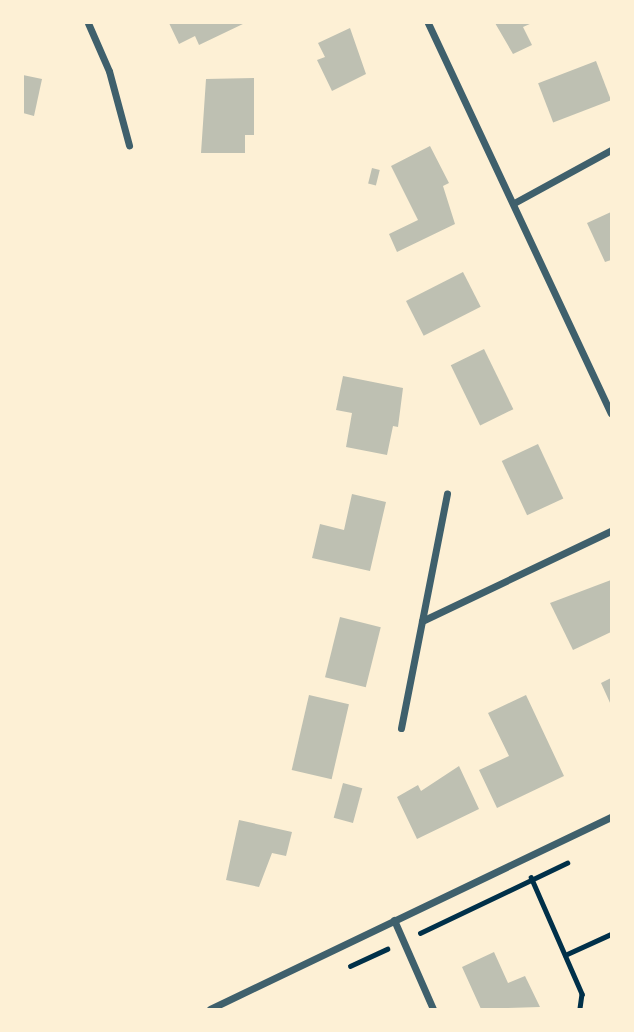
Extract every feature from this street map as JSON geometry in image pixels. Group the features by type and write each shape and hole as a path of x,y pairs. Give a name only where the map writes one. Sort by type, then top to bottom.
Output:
{"street":[{"path":"88,23 109,71 129,145"},
{"path":"428,23 611,413"},
{"path":"514,203 611,150"},
{"path":"401,728 447,493"},
{"path":"422,621 611,531"},
{"path":"210,1009 522,857 611,817"},
{"path":"394,920 433,1009"}],"path":[{"path":"522,857 582,994 580,1009"},
{"path":"343,970 577,857"},
{"path":"565,955 611,934"}],"building":[{"path":"169,23 245,23 199,45 195,36 179,44"},
{"path":"495,23 532,23 523,27 532,45 513,54"},
{"path":"350,28 366,74 332,91 317,60 325,57 318,43"},
{"path":"596,61 611,100 553,122 538,83"},
{"path":"23,75 42,79 34,116 23,113"},
{"path":"254,78 254,135 245,135 245,153 201,153 206,79"},
{"path":"430,146 449,183 443,186 455,224 397,252 389,234 418,220 391,166"},
{"path":"372,168 380,170 376,185 368,184"},
{"path":"611,212 611,260 605,262 587,223"},
{"path":"463,272 481,307 424,336 406,301"},
{"path":"484,349 513,409 480,425 451,365"},
{"path":"343,376 403,388 398,427 393,426 387,455 346,447 352,413 336,410"},
{"path":"538,444 563,498 527,515 502,461"},
{"path":"352,494 386,502 370,571 312,558 320,524 344,530"},
{"path":"611,580 611,632 573,650 550,603"},
{"path":"340,617 381,627 366,687 325,677"},
{"path":"611,678 611,705 601,683"},
{"path":"309,695 349,704 332,779 292,770"},
{"path":"526,695 564,776 497,808 479,770 509,756 488,713"},
{"path":"459,766 479,809 417,839 397,797 418,785 421,791"},
{"path":"343,783 362,788 353,823 334,818"},
{"path":"239,820 292,832 286,856 272,853 259,887 226,880"},
{"path":"494,952 508,983 525,976 540,1007 481,1009 462,967"}]}
